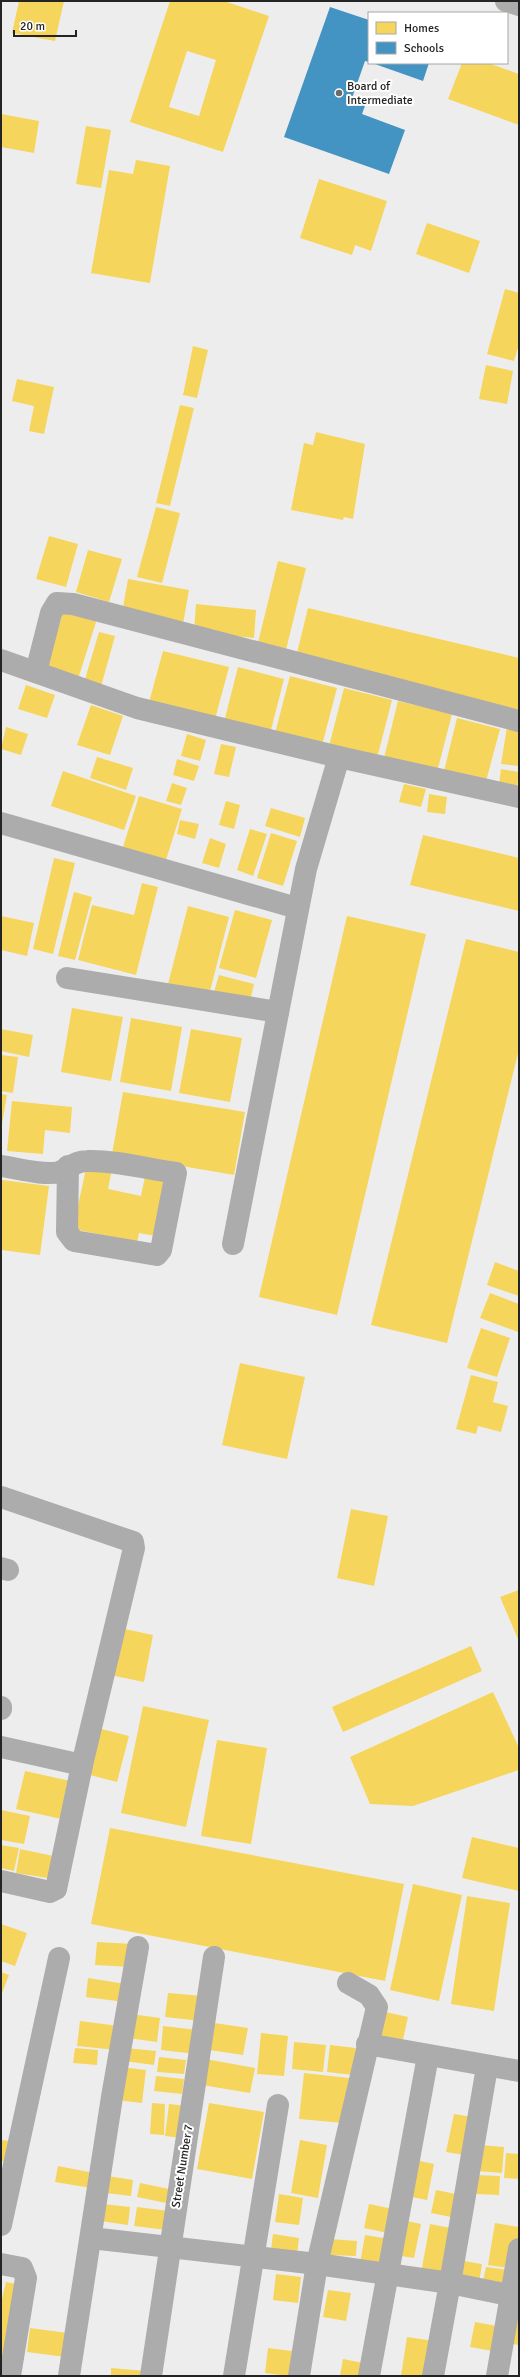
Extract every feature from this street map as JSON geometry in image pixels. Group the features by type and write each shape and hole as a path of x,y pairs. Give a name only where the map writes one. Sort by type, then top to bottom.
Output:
{"main road":[{"path":"506,1 519,5"}],"street":[{"path":"36,672 51,613 58,603 73,604 519,721"},
{"path":"1,660 137,708 339,757 519,797"},
{"path":"234,1244 297,908 306,869 339,757"},
{"path":"1,823 297,908"},
{"path":"67,978 278,1012"},
{"path":"1,1166 50,1173 60,1171 68,1166 75,1162 101,1161 176,1173 161,1250 157,1254 74,1241 67,1232 68,1166"},
{"path":"1,1497 133,1542 134,1548 82,1765 56,1889 50,1892 1,1881"},
{"path":"1,1747 82,1765"},
{"path":"70,2376 112,2097 138,1947"},
{"name":"Street Number 7","path":"151,2376 169,2248 214,1957"},
{"path":"1,2225 59,1958"},
{"path":"299,2376 317,2264 367,2044 377,2007 369,1995 348,1983"},
{"path":"367,2044 519,2072"},
{"path":"369,2376 428,2056"},
{"path":"433,2376 488,2066"},
{"path":"234,2376 278,2105"},
{"path":"91,2238 317,2264 450,2283 515,2296"},
{"path":"497,2376 515,2296 519,2249"},
{"path":"1,2264 22,2268 26,2278 10,2376"}],"building: Homes":[{"path":"19,1 64,1 55,41 12,33"},
{"path":"170,1 224,1 269,16 223,152 130,122","holes":["187,51 216,60 199,116 169,107"]},
{"path":"462,64 491,64 519,74 519,125 448,99"},
{"path":"1,114 39,121 34,153 1,147"},
{"path":"86,126 111,130 101,188 76,184"},
{"path":"136,160 170,166 150,283 91,273 109,170 133,174"},
{"path":"319,179 387,201 371,251 355,245 352,255 300,238"},
{"path":"427,223 480,241 469,273 416,254"},
{"path":"505,289 519,293 519,344 514,361 487,354"},
{"path":"193,346 208,350 197,398 183,395"},
{"path":"486,365 513,371 507,404 479,399"},
{"path":"17,379 54,387 44,434 29,431 34,406 12,401"},
{"path":"180,405 194,408 170,506 156,503"},
{"path":"316,432 365,444 353,519 344,517 343,520 291,510 304,443 313,445"},
{"path":"156,507 180,513 162,583 137,577"},
{"path":"49,536 78,544 66,587 36,579"},
{"path":"88,550 122,559 109,602 76,592"},
{"path":"278,561 306,568 284,658 256,651"},
{"path":"128,579 189,590 183,624 122,613"},
{"path":"196,604 256,610 254,638 194,632"},
{"path":"308,608 519,658 519,710 296,657"},
{"path":"64,609 97,619 78,679 45,669"},
{"path":"99,632 115,636 100,690 83,686"},
{"path":"163,651 229,667 214,723 148,706"},
{"path":"238,667 284,679 269,738 223,726"},
{"path":"290,676 337,688 321,749 274,737"},
{"path":"26,685 55,695 47,718 18,709"},
{"path":"344,688 392,700 376,762 328,750"},
{"path":"398,701 452,714 436,776 383,762"},
{"path":"91,705 123,716 110,755 77,745"},
{"path":"457,718 500,729 485,785 443,775"},
{"path":"6,727 28,734 21,755 1,749"},
{"path":"507,727 519,728 519,766 501,764"},
{"path":"187,734 206,740 200,761 181,756"},
{"path":"221,744 236,747 229,777 214,774"},
{"path":"97,757 133,768 126,790 90,778"},
{"path":"177,759 199,766 194,781 173,775"},
{"path":"501,769 519,772 517,788 499,784"},
{"path":"63,771 136,796 124,830 51,806"},
{"path":"172,783 187,788 181,805 166,801"},
{"path":"404,784 426,789 421,807 399,802"},
{"path":"429,794 447,797 445,814 427,812"},
{"path":"139,796 182,809 166,860 123,847"},
{"path":"226,801 240,805 234,829 219,825"},
{"path":"271,808 305,818 300,837 265,826"},
{"path":"180,820 199,824 195,839 177,834"},
{"path":"250,829 267,834 253,876 237,870"},
{"path":"271,833 297,841 283,886 257,878"},
{"path":"423,835 519,858 519,911 410,885"},
{"path":"210,838 226,844 219,868 202,863"},
{"path":"54,858 75,863 53,954 33,949"},
{"path":"142,883 158,887 136,975 78,960 92,905 134,915"},
{"path":"74,892 92,897 75,960 58,956"},
{"path":"188,906 229,917 208,999 167,988"},
{"path":"235,910 272,920 256,978 219,968"},
{"path":"1,916 34,923 27,956 1,950"},
{"path":"347,916 426,934 337,1315 259,1297"},
{"path":"466,939 519,952 519,1049 447,1343 371,1325"},
{"path":"219,975 254,984 250,1001 214,992"},
{"path":"72,1008 123,1017 111,1081 61,1072"},
{"path":"131,1018 182,1027 171,1091 120,1082"},
{"path":"1,1029 33,1035 29,1057 1,1051"},
{"path":"191,1029 242,1038 230,1102 179,1093"},
{"path":"1,1055 18,1057 13,1093 1,1091"},
{"path":"123,1092 245,1112 234,1175 112,1154"},
{"path":"1,1094 7,1095 2,1124 1,1124"},
{"path":"12,1101 72,1107 70,1133 45,1130 43,1154 7,1151"},
{"path":"87,1164 112,1169 108,1189 141,1196 145,1176 167,1181 155,1236 139,1233 137,1242 73,1229"},
{"path":"2,1180 49,1186 40,1255 1,1250"},
{"path":"495,1262 519,1271 519,1296 487,1285"},
{"path":"490,1293 519,1304 518,1332 480,1318"},
{"path":"481,1328 510,1338 497,1377 467,1368"},
{"path":"240,1363 305,1377 287,1459 222,1445"},
{"path":"471,1375 498,1382 493,1402 508,1406 501,1432 478,1426 476,1434 456,1429"},
{"path":"351,1509 388,1516 374,1586 337,1578"},
{"path":"519,1590 519,1639 518,1639 500,1597"},
{"path":"120,1628 153,1635 144,1682 110,1675"},
{"path":"471,1646 482,1671 343,1732 332,1707"},
{"path":"493,1692 519,1748 519,1770 413,1806 370,1804 350,1757"},
{"path":"143,1706 209,1720 186,1827 121,1813"},
{"path":"94,1727 129,1736 117,1782 82,1773"},
{"path":"217,1740 267,1748 251,1844 201,1836"},
{"path":"25,1771 75,1782 66,1820 16,1809"},
{"path":"1,1810 30,1816 24,1844 1,1840"},
{"path":"110,1828 404,1884 385,1981 91,1924"},
{"path":"472,1837 519,1848 519,1891 462,1878"},
{"path":"1,1845 19,1848 14,1871 1,1868"},
{"path":"20,1849 58,1857 54,1879 16,1873"},
{"path":"413,1884 462,1895 439,2001 390,1990"},
{"path":"467,1896 510,1903 494,2011 451,2004"},
{"path":"1,1924 27,1933 15,1966 1,1961"},
{"path":"97,1942 132,1944 131,1967 95,1965"},
{"path":"1,1972 9,1975 1,1996"},
{"path":"88,1978 126,1984 124,2002 86,1997"},
{"path":"168,1993 203,1996 201,2021 165,2017"},
{"path":"381,2011 408,2017 402,2044 375,2039"},
{"path":"131,2014 160,2018 157,2042 128,2038"},
{"path":"80,2021 119,2026 116,2050 77,2046"},
{"path":"208,2022 248,2028 243,2055 203,2049"},
{"path":"163,2026 198,2030 196,2054 161,2050"},
{"path":"261,2033 288,2036 284,2076 257,2074"},
{"path":"294,2042 326,2045 323,2072 292,2069"},
{"path":"330,2045 356,2048 353,2075 327,2072"},
{"path":"75,2048 98,2050 97,2065 73,2063"},
{"path":"126,2048 156,2051 154,2065 124,2061"},
{"path":"159,2057 186,2060 184,2074 157,2072"},
{"path":"200,2058 255,2068 250,2093 196,2084"},
{"path":"121,2067 146,2070 142,2103 117,2100"},
{"path":"304,2073 349,2078 344,2123 299,2119"},
{"path":"156,2076 184,2079 182,2094 154,2091"},
{"path":"152,2103 165,2104 164,2135 150,2134"},
{"path":"209,2103 264,2112 252,2179 197,2169"},
{"path":"169,2104 186,2106 183,2138 165,2136"},
{"path":"454,2114 478,2118 470,2156 446,2152"},
{"path":"1,2140 11,2141 8,2162 1,2161"},
{"path":"300,2140 327,2145 318,2198 291,2193"},
{"path":"480,2145 504,2147 502,2173 477,2171"},
{"path":"506,2153 519,2154 519,2179 504,2178"},
{"path":"415,2160 434,2164 427,2200 407,2196"},
{"path":"58,2166 94,2173 91,2188 55,2182"},
{"path":"476,2175 500,2176 499,2195 475,2194"},
{"path":"108,2176 133,2180 131,2196 106,2193"},
{"path":"140,2183 174,2190 171,2204 137,2197"},
{"path":"436,2190 461,2195 456,2218 431,2213"},
{"path":"279,2194 303,2198 299,2225 275,2222"},
{"path":"103,2204 130,2207 128,2225 100,2221"},
{"path":"369,2204 398,2210 393,2234 364,2228"},
{"path":"137,2207 169,2211 167,2230 134,2226"},
{"path":"402,2220 421,2224 414,2258 395,2255"},
{"path":"495,2223 519,2227 519,2243 515,2269 488,2265"},
{"path":"430,2224 456,2229 446,2278 421,2273"},
{"path":"273,2234 299,2238 297,2254 271,2250"},
{"path":"365,2235 390,2239 385,2268 360,2263"},
{"path":"330,2239 357,2241 356,2256 329,2255"},
{"path":"457,2260 482,2264 479,2283 454,2279"},
{"path":"486,2267 509,2270 506,2289 482,2285"},
{"path":"276,2274 301,2277 298,2303 273,2300"},
{"path":"6,2282 21,2285 1,2363 1,2303"},
{"path":"328,2290 351,2293 346,2321 323,2317"},
{"path":"519,2307 519,2345 507,2343"},
{"path":"475,2322 502,2327 498,2352 470,2347"},
{"path":"30,2328 68,2333 65,2357 27,2352"},
{"path":"407,2337 434,2341 429,2376 401,2376"},
{"path":"268,2348 292,2351 289,2376 265,2373"},
{"path":"343,2359 363,2363 361,2376 340,2376"},
{"path":"111,2368 145,2371 145,2376 111,2376"}],"building: Schools":[{"path":"330,7 368,20 368,62 365,61 352,98 366,103 362,114 405,130 389,174 284,137"},
{"path":"375,64 429,64 423,81"}],"place":[{"name":"Board of Intermediate","path":"339,93"}]}
